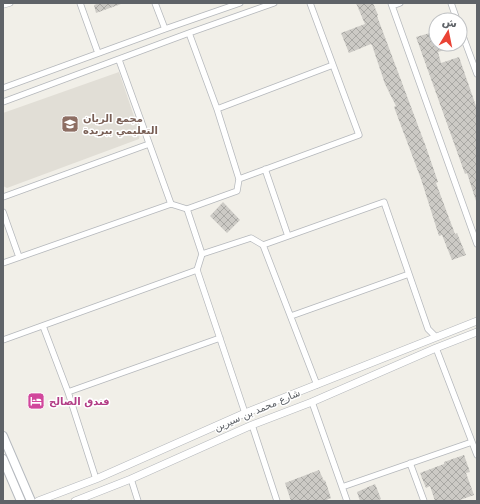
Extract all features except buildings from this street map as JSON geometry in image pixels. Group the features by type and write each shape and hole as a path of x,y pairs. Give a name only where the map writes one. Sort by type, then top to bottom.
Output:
{"main road":[{"path":"3,436 31,501"},
{"path":"3,459 22,501"}],"street":[{"path":"3,6 10,3"},
{"path":"80,3 98,53"},
{"path":"155,3 165,29"},
{"path":"3,88 240,3"},
{"path":"3,102 274,3"},
{"path":"239,179 359,135 310,3"},
{"path":"400,3 392,4 477,244"},
{"path":"3,263 171,204 187,209 237,191 239,179 217,109 189,33"},
{"path":"468,50 477,74"},
{"path":"119,60 171,204"},
{"path":"217,109 333,65"},
{"path":"3,197 149,144"},
{"path":"265,169 288,236"},
{"path":"263,245 384,202 428,329 436,337"},
{"path":"187,209 202,254 197,270 246,413"},
{"path":"3,212 20,257"},
{"path":"202,254 251,238 263,245 317,385"},
{"path":"3,340 197,270"},
{"path":"290,316 409,274"},
{"name":"شارع محمد بن سيرين","path":"38,501 96,480 246,413 477,321"},
{"path":"44,326 68,392 96,480"},
{"name":"شارع محمد بن سيرين","path":"75,501 252,425 312,402 436,348 477,332"},
{"path":"68,392 220,338"},
{"path":"436,348 477,455"},
{"path":"312,402 347,501"},
{"path":"252,425 277,501"},
{"path":"342,487 472,442"},
{"path":"410,463 424,501"},
{"path":"131,478 138,501"}],"shaded area":[{"name":"مجمع الريان التعليمي ببريدة","path":"119,72 140,134 139,139 7,188 3,186 3,113"}],"place":[{"name":"مجمع الريان التعليمي ببريدة","path":"70,124"},
{"name":"فندق الصالح","path":"36,401"}]}
